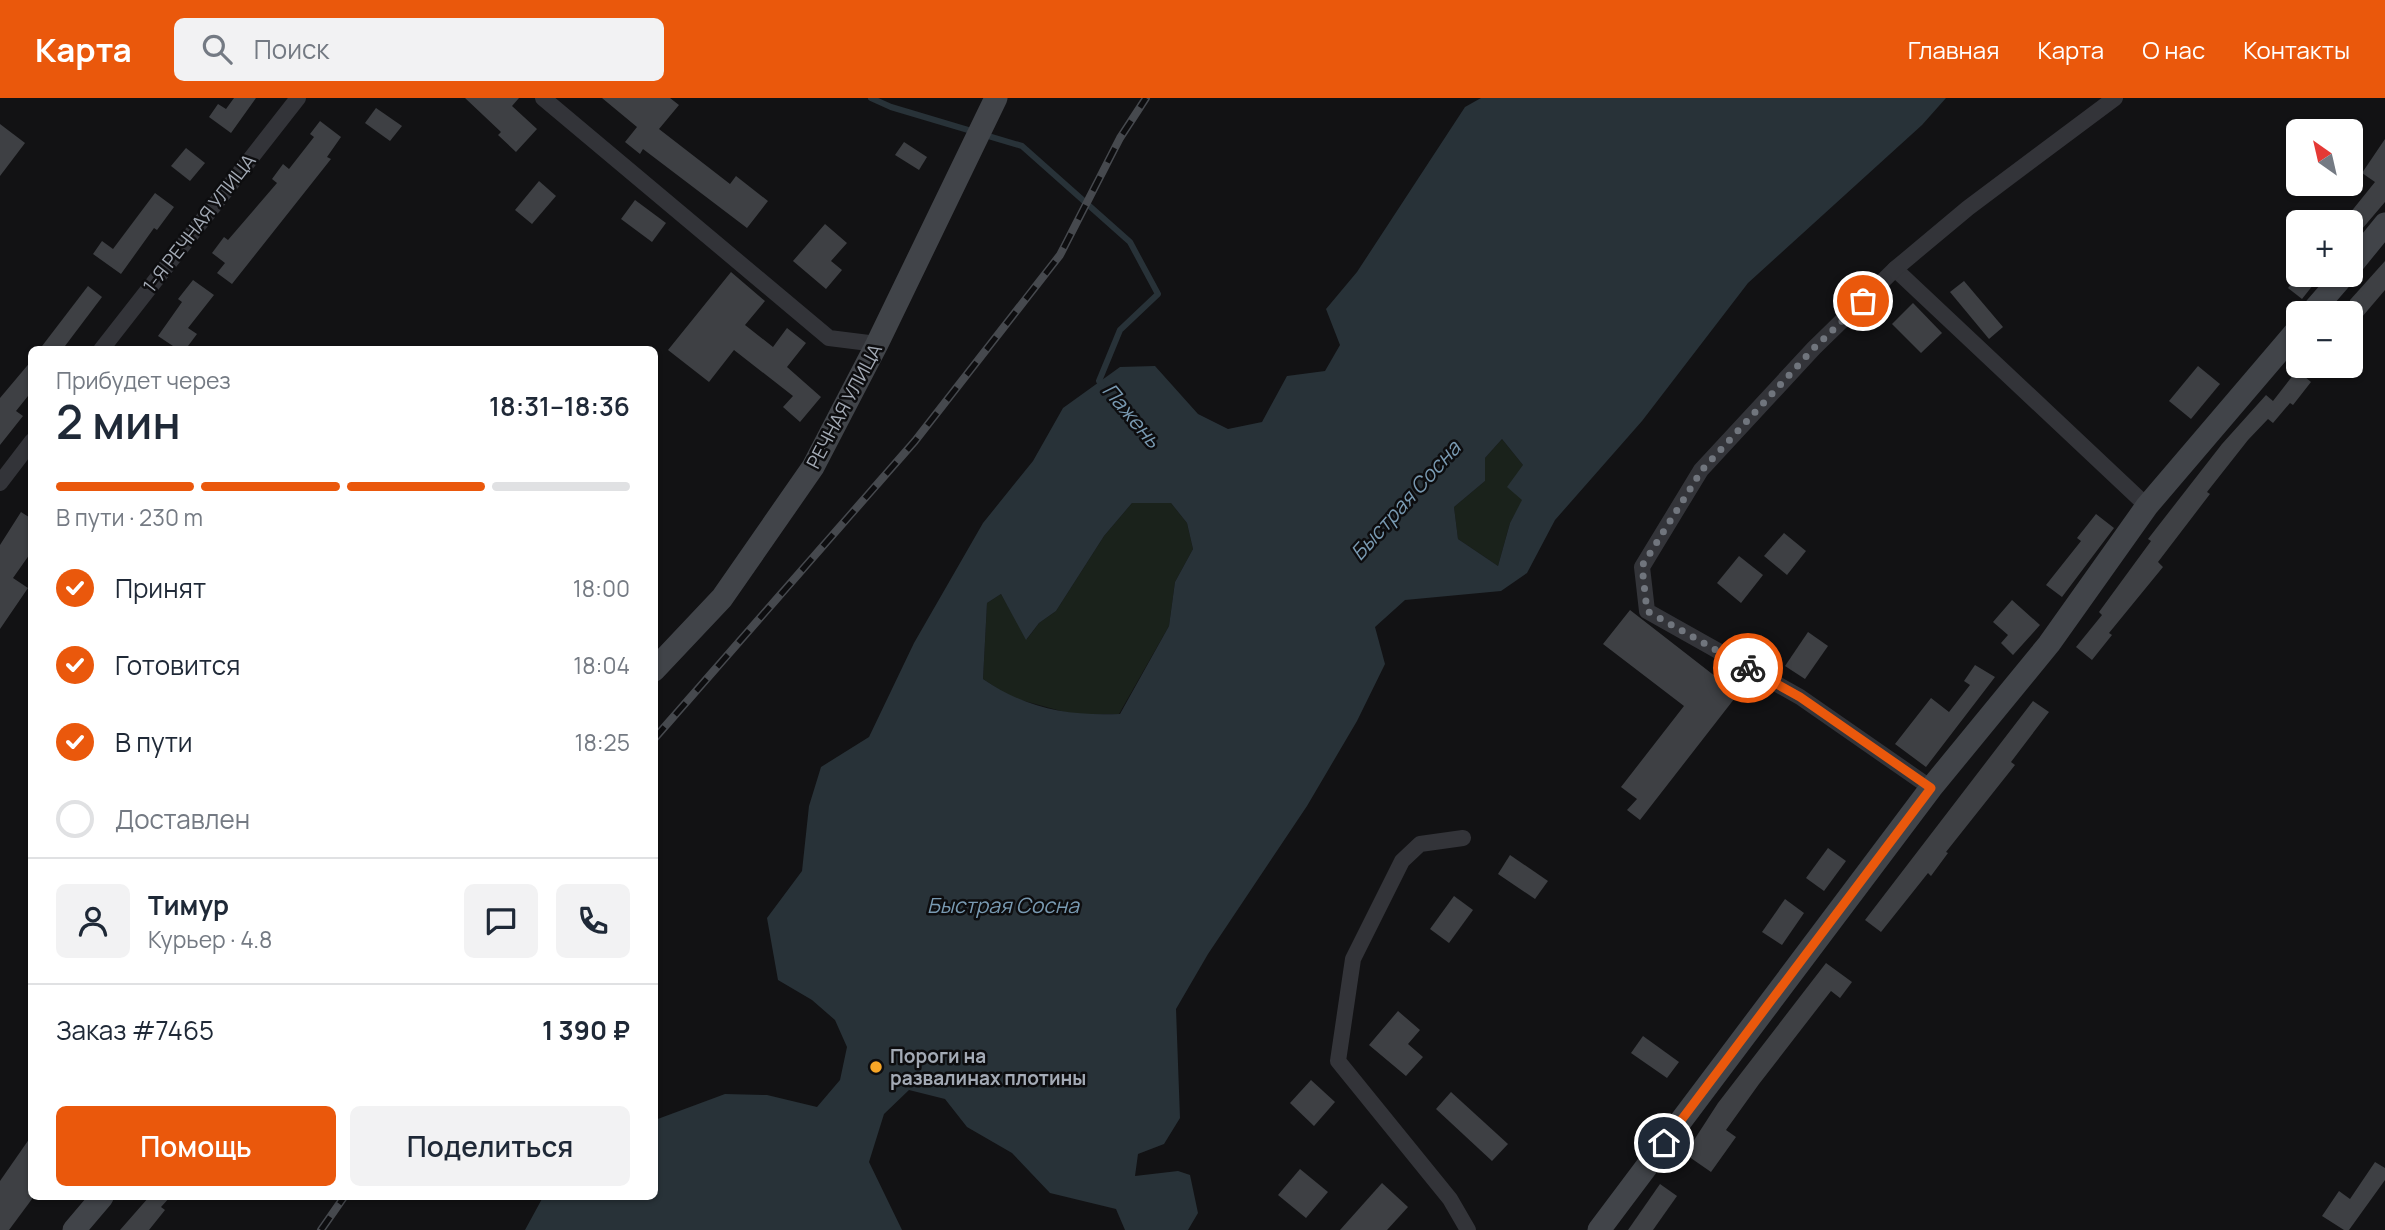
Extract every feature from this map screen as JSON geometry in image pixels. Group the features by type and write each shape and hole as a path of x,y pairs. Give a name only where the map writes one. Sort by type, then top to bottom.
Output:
{"street":[{"name":"1-Я РЕЧНАЯ УЛИЦА","path":"104,346 298,98"},
{"path":"543,98 829,338 877,344"},
{"path":"1931,788 1800,697 1647,611 1642,566 1702,470 1814,348 1895,269 1968,208 2115,98"},
{"name":"РЕЧНАЯ УЛИЦА","path":"658,666 722,598 805,478 877,344 992,106"},
{"path":"2363,251 2385,224"},
{"path":"1895,269 2147,506"},
{"path":"2321,301 2334,287"},
{"path":"1599,1230 1931,788 2049,645 2147,506 2286,343"},
{"path":"0,483 28,446"},
{"path":"1463,838 1420,844 1402,861 1353,959 1338,1061 1450,1199 1468,1230"},
{"path":"74,1230 99,1200"}],"shaded area":[{"path":"1502,439 1523,465 1523,500 1510,523 1498,566 1458,539 1454,507 1485,481 1485,458"},
{"path":"1132,503 1171,503 1187,523 1193,549 1175,582 1169,626 1119,714 1072,714 1010,697 983,679 987,603 1001,594 1027,639 1039,623 1056,611 1104,536"}],"water":[{"name":"Быстрая Сосна","path":"1481,98 1946,98 1922,125 1748,283 1642,421 1555,520 1527,573 1501,591 1405,600 1375,627 1385,664 1357,721 1307,806 1208,954 1176,1009 1180,1118 1164,1144 1138,1154 1135,1176 1178,1171 1190,1175 1198,1213 1188,1230 1125,1230 1116,1209 1050,1193 1012,1153 967,1127 945,1099 909,1090 884,1114 869,1162 902,1230 525,1230 541,1200 658,1200 658,1119 725,1094 767,1095 817,1107 840,1080 847,1047 835,1020 812,1000 778,980 767,918 802,871 809,806 821,767 869,737 914,643 983,523 1033,461 1063,408 1120,367 1155,366 1198,414 1228,429 1262,422 1287,376 1325,371 1340,345 1326,309 1357,272 1465,107","holes":["1502,439 1523,465 1507,487 1522,500 1510,523 1498,566 1458,539 1454,507 1485,481 1485,458","1132,503 1171,503 1187,523 1193,549 1175,582 1169,626 1120,714 1082,714 1032,704 983,679 987,603 1001,594 1026,640 1039,623 1056,611 1104,536"]}],"building":[{"path":"234,98 256,98 231,133 209,117 218,104 226,109"},
{"path":"465,98 519,98 512,106 537,129 516,152 498,135 501,132"},
{"path":"602,98 670,98 679,105 659,129 730,184 736,176 768,201 747,228 643,149 640,154 625,142 637,127"},
{"path":"376,108 402,126 390,141 365,123"},
{"path":"320,121 341,137 327,157 331,159 232,284 217,273 225,263 212,253 224,237 228,240 277,183 272,179 283,164 289,169 314,137 310,134"},
{"path":"0,124 25,143 0,176"},
{"path":"2385,139 2385,202 2363,228 2363,210 2352,210 2375,182 2363,172"},
{"path":"904,142 927,157 919,170 895,155"},
{"path":"186,148 205,163 190,181 171,166"},
{"path":"539,181 556,196 532,224 515,210"},
{"path":"155,193 174,207 157,230 154,228 121,274 93,254 102,241 113,249"},
{"path":"635,200 666,223 652,242 621,219"},
{"path":"825,224 847,243 831,261 842,270 826,289 793,261"},
{"path":"2385,261 2385,290 2363,316 2363,301 2350,300"},
{"path":"731,272 765,301 745,325 773,347 787,328 806,343 787,367 821,397 800,422 783,407 793,396 734,350 709,382 668,350"},
{"path":"193,280 214,295 188,328 197,334 188,346 173,346 158,336 182,302 178,299"},
{"path":"1964,281 2003,327 1989,339 1950,292"},
{"path":"88,286 102,297 65,346 42,346"},
{"path":"2289,287 2312,287 2302,299"},
{"path":"1913,303 1942,333 1921,353 1892,324"},
{"path":"28,365 28,396 16,411 23,416 0,445 0,398"},
{"path":"2198,366 2220,384 2191,419 2169,401"},
{"path":"2291,378 2306,378 2311,382 2293,405 2290,403 2273,423 2268,419 2248,440 2207,492 2210,494 2158,562 2163,567 2109,633 2112,635 2092,660 2076,647 2102,615 2099,612 2151,541 2148,539 2222,444 2266,395 2273,401"},
{"path":"21,512 28,516 28,557 13,578 28,588 0,629 0,545"},
{"path":"2096,514 2114,528 2062,597 2046,585 2081,541 2077,538"},
{"path":"1784,533 1806,551 1787,575 1764,556"},
{"path":"1739,556 1763,575 1741,603 1717,583"},
{"path":"2012,600 2040,625 2013,655 2001,643 2008,635 1993,622"},
{"path":"1630,610 1738,694 1640,820 1627,810 1637,799 1621,787 1684,706 1603,644"},
{"path":"1808,632 1828,646 1805,679 1785,666"},
{"path":"1975,665 1995,677 1926,767 1895,744 1931,698 1949,712 1970,685 1964,681"},
{"path":"2033,701 2049,712 2011,762 2015,765 1946,852 1948,853 1931,876 1928,873 1881,932 1865,920"},
{"path":"1828,848 1846,861 1824,891 1806,878"},
{"path":"1510,855 1548,881 1535,899 1498,874"},
{"path":"1454,896 1473,910 1449,943 1430,929"},
{"path":"1785,899 1804,913 1782,945 1762,932"},
{"path":"1826,963 1852,982 1840,998 1831,991 1759,1084 1726,1130 1736,1137 1711,1172 1685,1154 1718,1103"},
{"path":"1398,1011 1420,1030 1408,1044 1423,1057 1406,1076 1369,1045"},
{"path":"1643,1036 1679,1062 1667,1078 1631,1053"},
{"path":"1311,1080 1335,1102 1314,1126 1290,1103"},
{"path":"1451,1092 1508,1144 1492,1161 1436,1109"},
{"path":"28,1141 28,1200 31,1200 9,1230 0,1230 0,1181"},
{"path":"2375,1162 2385,1168 2385,1180 2349,1230 2344,1230 2322,1216 2339,1191 2350,1199"},
{"path":"1300,1169 1328,1192 1306,1218 1278,1195"},
{"path":"1382,1183 1408,1207 1387,1230 1340,1230"},
{"path":"1660,1184 1677,1196 1653,1230 1628,1230"},
{"path":"146,1200 167,1200 161,1207 165,1210 149,1230 120,1230"}],"waterway":[{"name":"Пажень","path":"871,98 891,107 1022,146 1130,242 1158,294 1120,330 1099,381 1104,387"}],"railway":[{"path":"658,734 915,441 1060,255 1120,138 1146,98"},
{"path":"321,1230 342,1200"}],"way so far":[{"path":"1748,668 1647,611 1642,566 1702,470 1814,348 1863,301"}],"place":[{"name":"Пороги на развалинах плотины","path":"876,1067"}],"route":[{"path":"1664,1143 1931,788 1800,697 1748,668"}]}
